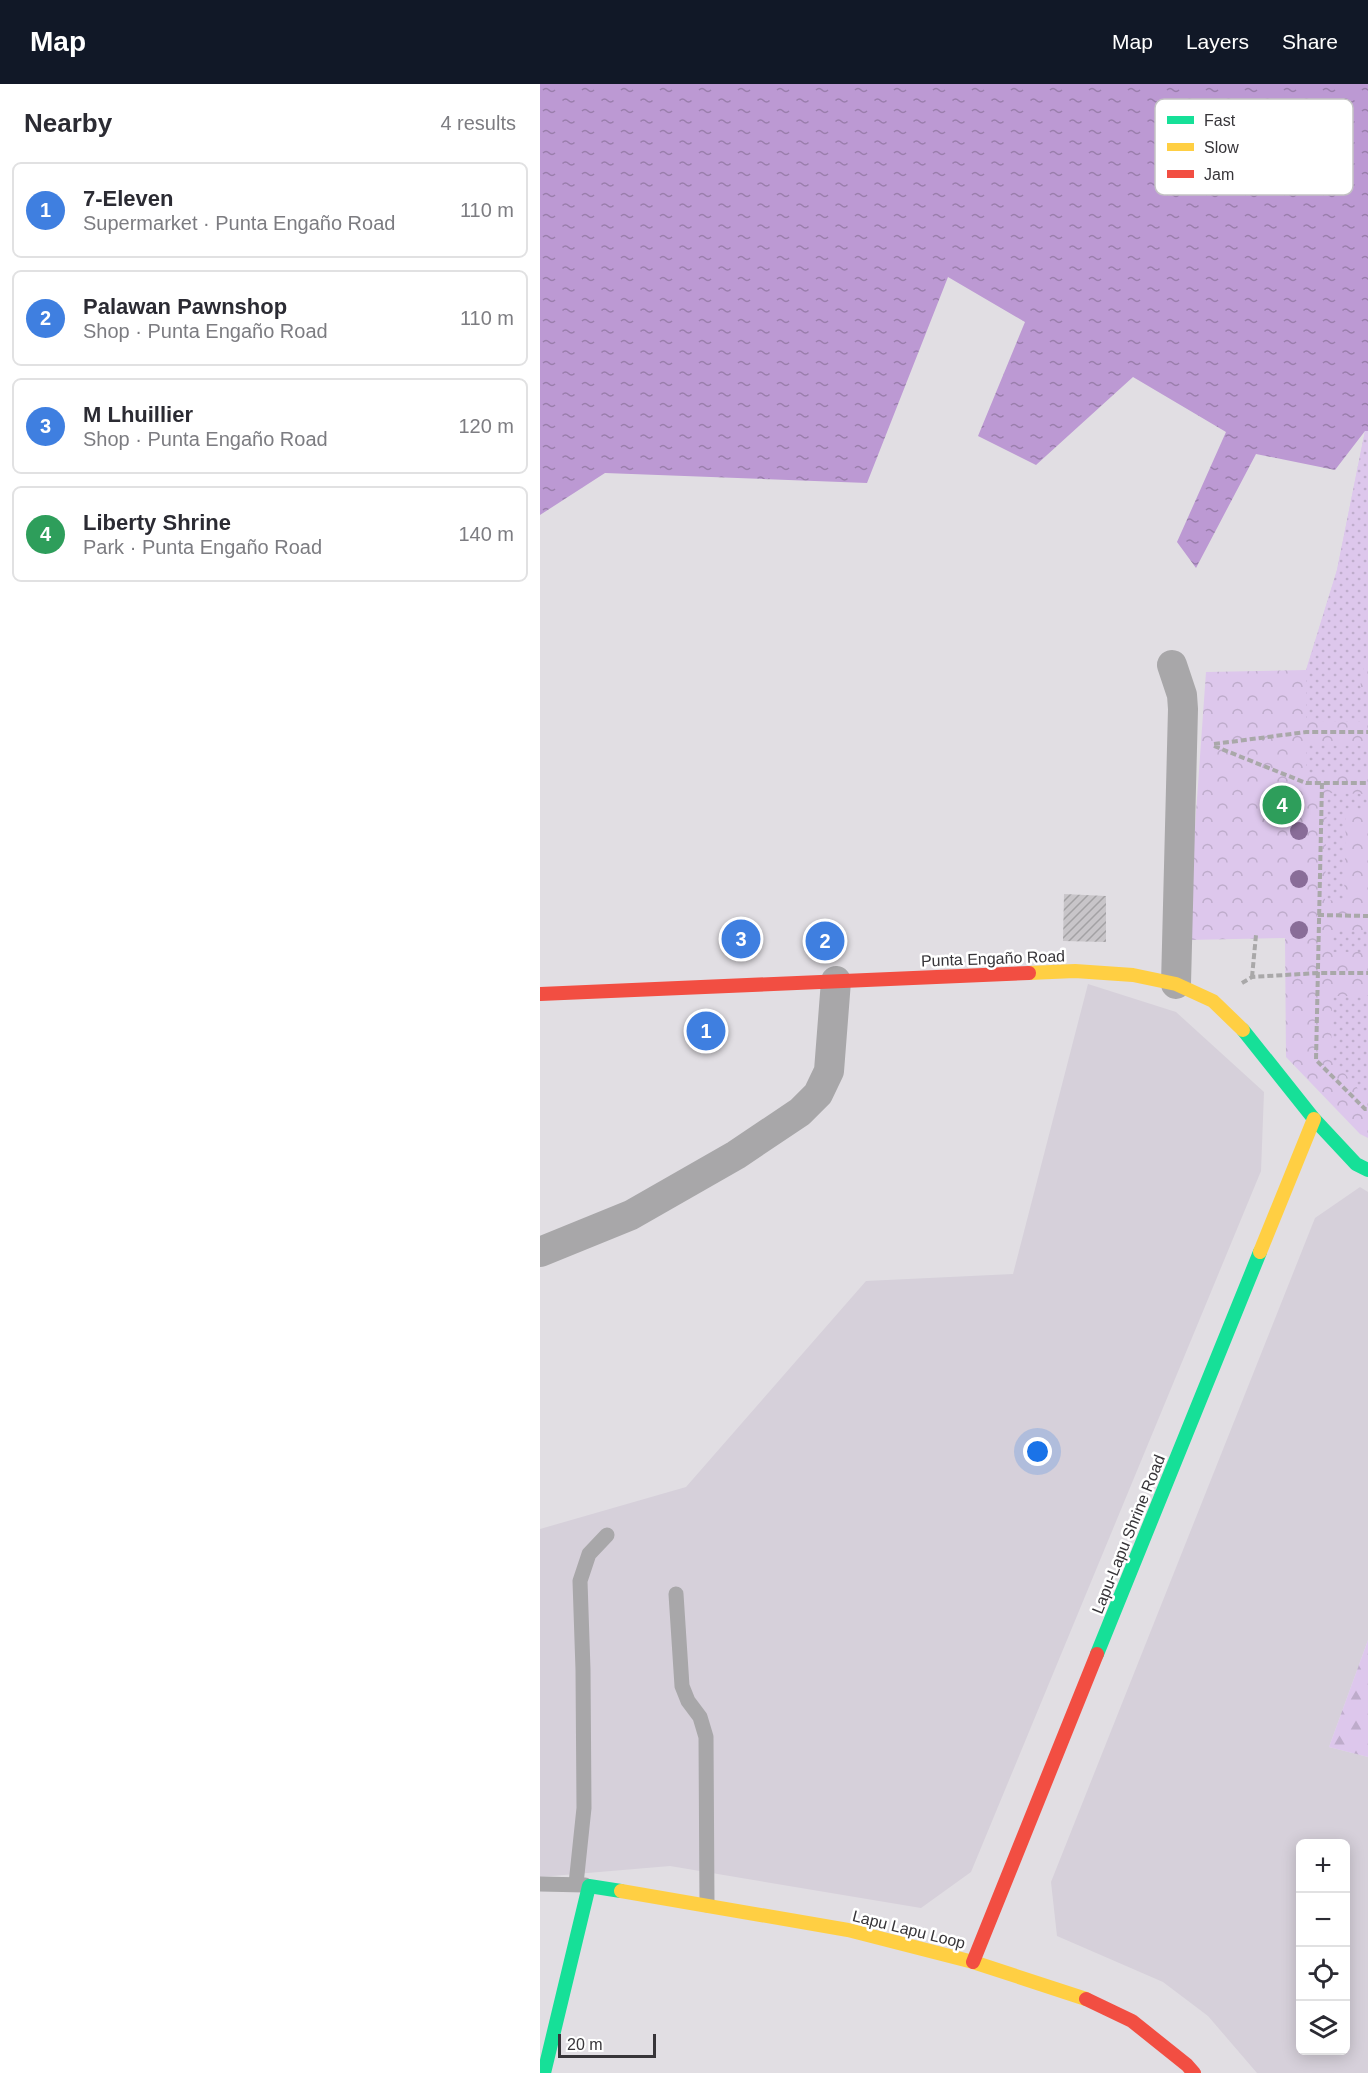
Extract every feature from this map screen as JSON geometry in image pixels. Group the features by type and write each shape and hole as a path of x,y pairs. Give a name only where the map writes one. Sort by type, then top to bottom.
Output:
{"street":[{"path":"1172,665 1180,689 1183,709 1176,984"},
{"name":"Punta Engaño Road","path":"540,994 1075,971 1133,975 1176,984 1213,1001 1241,1028 1314,1119 1356,1164 1368,1170"},
{"path":"540,1252 631,1215 736,1155 800,1112 818,1094 829,1071 836,981"},
{"name":"Lapu-Lapu Shrine Road","path":"973,1962 1314,1119"},
{"path":"544,2073 582,1885"},
{"name":"Lapu Lapu Loop","path":"582,1885 848,1930 973,1962 1082,1997 1132,2021 1194,2073"}],"lane":[{"path":"540,1884 582,1885 584,1808 580,1581 589,1554 607,1535"},
{"path":"676,1594 682,1686 688,1701 700,1717 706,1737 706,1905"}],"path":[{"path":"1368,732 1306,732 1210,744 1306,783 1368,783"},
{"path":"1322,783 1316,1060 1365,1109 1368,1109"},
{"path":"1318,915 1368,916"},
{"path":"1252,977 1256,935"},
{"path":"1213,1001 1252,977 1368,973"}],"shaded area":[{"path":"1088,984 1176,1012 1264,1092 1261,1171 971,1872 921,1908 670,1866 540,1877 540,1529 686,1487 866,1281 1013,1274"},
{"path":"1360,1187 1368,1192 1368,1640 1329,1747 1368,1757 1368,2073 1257,2073 1208,2016 1163,1982 1057,1936 1051,1882 1315,1218"}],"green space":[{"path":"1365,431 1368,431 1368,1138 1360,1134 1286,1057 1285,938 1187,940 1206,672 1306,670 1337,570"},
{"path":"1365,431 1368,431 1368,648 1360,687 1368,688 1368,722 1306,721 1306,671 1337,570"},
{"path":"1306,745 1368,746 1368,774 1306,773"},
{"path":"1327,793 1368,794 1368,811 1346,811 1344,901 1325,900"},
{"path":"1333,930 1368,931 1368,952 1333,952"},
{"path":"1332,996 1368,996 1368,1100 1331,1058"},
{"path":"1368,1640 1368,1757 1329,1747"}],"water":[{"path":"540,84 1368,84 1368,431 1365,431 1335,470 1256,454 1196,568 1177,542 1226,432 1133,377 1036,465 978,436 1025,322 948,277 867,483 605,473 540,515"}],"building":[{"path":"1064,894 1106,896 1106,942 1063,941"}],"traffic: fast":[{"path":"1243,1030 1314,1119 1356,1164 1368,1170"},
{"path":"1097,1654 1260,1252"},
{"path":"544,2073 589,1886 621,1891"}],"traffic: slow":[{"path":"1029,973 1075,971 1133,975 1176,984 1213,1001 1243,1030"},
{"path":"1260,1252 1314,1119"},
{"path":"621,1891 848,1930 973,1962 1086,1999"}],"traffic: jam":[{"path":"540,994 1029,973"},
{"path":"973,1962 1097,1654"},
{"path":"1086,1999 1132,2021 1194,2073"}],"place":[{"name":"Liberty Shrine","path":"1282,805"},
{"name":"M Lhuillier","path":"741,939"},
{"name":"Palawan Pawnshop","path":"825,941"},
{"name":"7-Eleven","path":"706,1031"}]}
